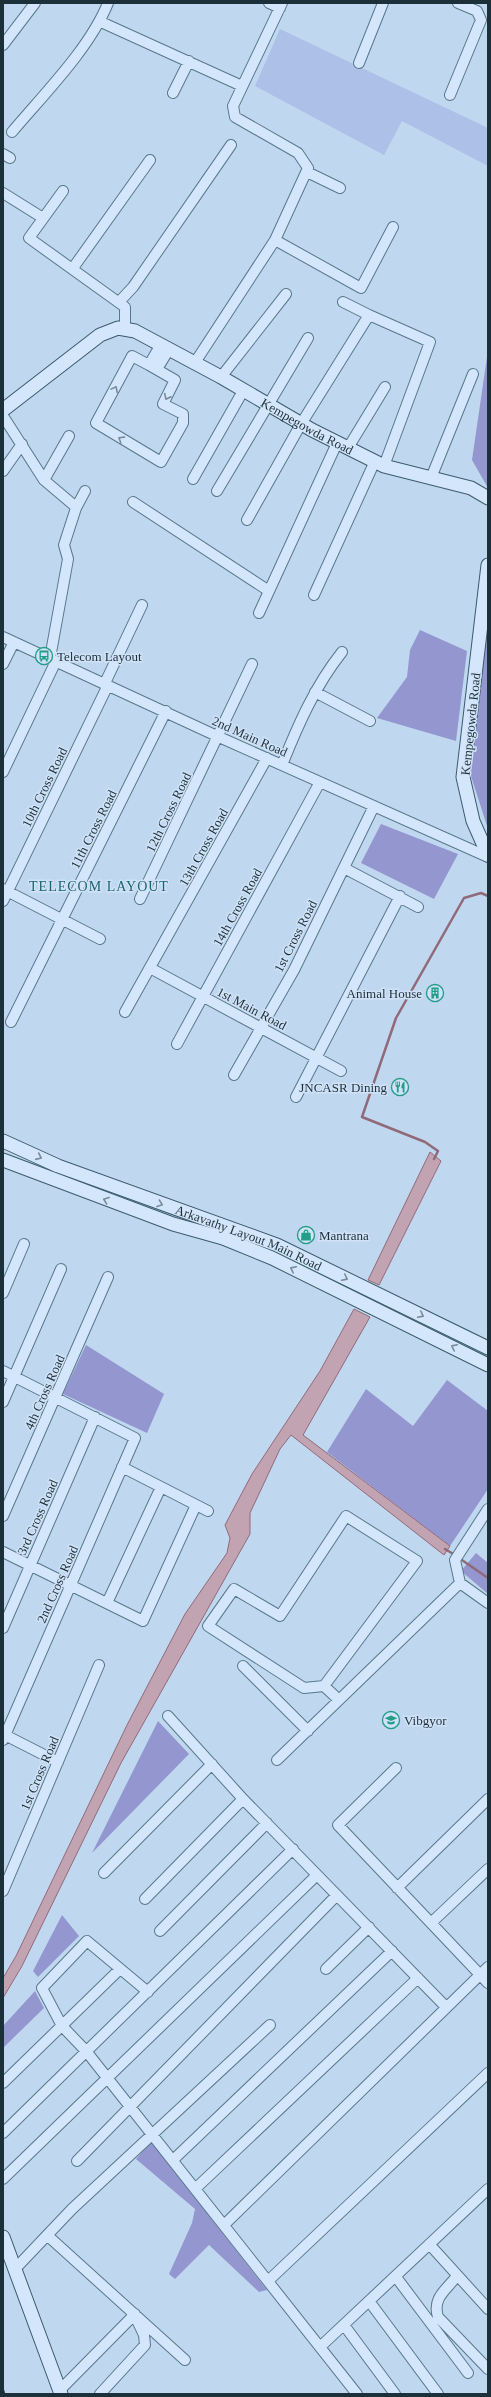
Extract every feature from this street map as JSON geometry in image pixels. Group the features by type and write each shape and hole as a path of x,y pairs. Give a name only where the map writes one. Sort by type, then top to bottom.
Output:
{"main road":[{"path":"3,410 100,335 118,328 130,330"},
{"name":"Kempegowda Road","path":"130,330 221,377 243,392 301,424 379,463 471,488 488,498"},
{"name":"Kempegowda Road","path":"488,565 463,777 473,820 488,856"},
{"name":"Arkavathy Layout Main Road","path":"3,1141 58,1166 277,1245 488,1348"},
{"name":"Arkavathy Layout Main Road","path":"3,1160 52,1180 173,1224 223,1238 272,1258 488,1365"},
{"path":"52,1180 58,1166"},
{"path":"3,2237 60,2392"}],"street":[{"path":"3,45 35,3"},
{"path":"12,132 101,22 108,3"},
{"path":"194,364 275,240 308,168 298,153 235,117 233,106 281,5 269,3"},
{"path":"359,63 383,3"},
{"path":"450,95 481,20 477,11 458,3"},
{"path":"101,22 242,86"},
{"path":"174,93 189,62"},
{"path":"119,302 133,287 231,145"},
{"path":"73,268 150,160"},
{"path":"307,172 340,188"},
{"path":"63,191 29,238 126,307 130,330"},
{"path":"3,193 43,218"},
{"path":"275,240 361,288 393,227"},
{"path":"221,377 286,294"},
{"path":"314,595 379,463 430,342 343,302"},
{"path":"247,520 301,424 369,315"},
{"path":"217,491 308,338"},
{"path":"153,367 164,348"},
{"path":"132,356 153,367 175,380 163,404 183,414 183,423 161,462 96,423 132,356"},
{"path":"431,478 473,374"},
{"path":"259,613 343,445 385,388"},
{"path":"193,479 243,392"},
{"path":"3,416 44,480 76,507"},
{"path":"44,480 69,436"},
{"path":"3,471 22,444"},
{"path":"3,772 53,659 68,559 64,544 76,507 85,491"},
{"path":"133,502 269,591"},
{"name":"10th Cross Road","path":"4,894 107,684 142,605"},
{"name":"2nd Main Road","path":"3,636 219,737 488,856"},
{"path":"3,664 14,642"},
{"path":"282,765 301,719 315,692 328,668 342,652"},
{"name":"12th Cross Road","path":"140,899 219,737 252,664"},
{"path":"315,692 370,721"},
{"name":"11th Cross Road","path":"11,1022 166,712"},
{"name":"13th Cross Road","path":"126,1012 267,758"},
{"name":"14th Cross Road","path":"177,1044 320,782"},
{"name":"1st Cross Road","path":"234,1075 294,970 374,806"},
{"path":"344,868 400,896 418,907"},
{"path":"4,894 100,939"},
{"path":"296,1097 315,1057 400,896"},
{"name":"1st Main Road","path":"150,968 341,1071"},
{"path":"3,1293 24,1244"},
{"path":"3,1402 61,1269"},
{"name":"4th Cross Road","path":"3,1516 108,1277"},
{"path":"3,1371 95,1417"},
{"name":"2nd Cross Road","path":"4,1736 135,1438 95,1417"},
{"name":"3rd Cross Road","path":"3,1628 95,1417"},
{"path":"122,1467 208,1511"},
{"path":"107,1603 161,1487"},
{"path":"3,1552 143,1621 196,1505"},
{"path":"488,1509 455,1560 460,1583 488,1603"},
{"path":"324,1686 417,1561 346,1516 280,1616 234,1589 208,1626 304,1688 324,1686 339,1700"},
{"path":"277,1760 460,1583"},
{"name":"1st Cross Road","path":"3,1891 99,1665"},
{"path":"243,1666 308,1731"},
{"path":"168,1716 243,1799 446,2007"},
{"path":"4,1736 58,1762"},
{"path":"104,1873 212,1764"},
{"path":"396,1768 338,1825 488,1984"},
{"path":"145,1900 243,1799"},
{"path":"397,1888 488,1799"},
{"path":"160,1931 267,1823"},
{"path":"3,2133 293,1849"},
{"path":"431,1923 488,1869"},
{"path":"3,2178 317,1875"},
{"path":"77,2161 337,1895"},
{"path":"326,1969 368,1927"},
{"path":"148,1992 87,1941 42,1988 62,2026 86,2051 131,2107 320,2347 354,2393"},
{"path":"173,2160 392,1951"},
{"path":"224,2225 488,1967"},
{"path":"3,2082 120,1969"},
{"path":"195,2189 418,1978"},
{"path":"15,2269 72,2209 270,2025"},
{"path":"268,2281 488,2073"},
{"path":"320,2347 488,2189"},
{"path":"48,2236 185,2360"},
{"path":"430,2245 488,2309"},
{"path":"457,2276 436,2302 435,2308 438,2317 488,2369"},
{"path":"396,2277 468,2373"},
{"path":"369,2301 438,2394"},
{"path":"60,2392 135,2314"},
{"path":"100,2394 145,2345 144,2335 135,2314"},
{"path":"344,2325 395,2394"}],"shaded area":[{"path":"280,29 488,128 488,166 402,121 384,155 255,86"},
{"path":"488,350 488,488 472,460"},
{"path":"488,610 488,829 471,776"},
{"path":"420,630 467,651 456,741 377,718 407,677 410,650"},
{"path":"381,824 458,854 434,899 361,863"},
{"path":"430,1152 441,1161 379,1285 368,1280"},
{"path":"354,1309 370,1317 303,1435 450,1546 444,1555 291,1435 280,1449 250,1513 250,1534 121,1763 22,1966 3,1998 3,1978 16,1956 127,1725 185,1614 227,1553 230,1538 225,1525 252,1474 320,1371"},
{"path":"86,1345 164,1394 147,1433 63,1394"},
{"path":"447,1380 488,1411 488,1489 450,1546 327,1452 366,1389 413,1426"},
{"path":"476,1553 488,1563 488,1594 461,1571"},
{"path":"158,1721 189,1754 92,1853"},
{"path":"62,1915 79,1936 38,1977 33,1971"},
{"path":"35,1991 44,2008 3,2048 3,2026"},
{"path":"151,2142 267,2290 259,2292 209,2245 175,2279 169,2274 192,2223 195,2209 136,2159"}],"waterway":[{"path":"434,1159 438,1151 425,1142 362,1117 396,1018 464,898 481,893 488,896"},
{"path":"445,1549 455,1555"},
{"path":"459,1558 488,1578"}],"railway":[{"path":"3,2390 4,2394"}],"place":[{"name":"Telecom Layout","path":"44,656"},
{"name":"Animal House","path":"435,993"},
{"name":"JNCASR Dining","path":"400,1087"},
{"name":"Mantrana","path":"306,1235"},
{"name":"Vibgyor","path":"391,1720"}],"district":[{"name":"TELECOM LAYOUT","path":"99,886"}]}
